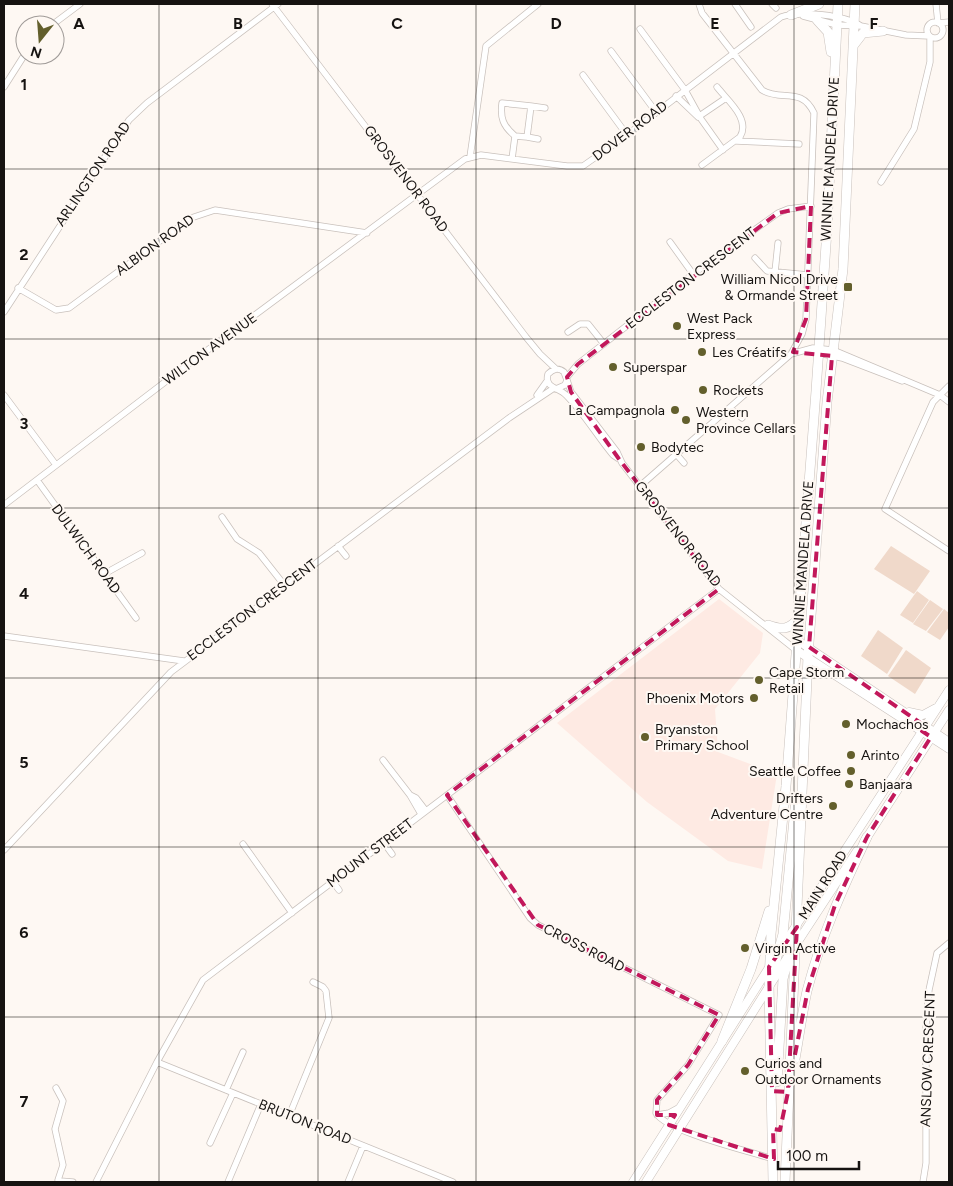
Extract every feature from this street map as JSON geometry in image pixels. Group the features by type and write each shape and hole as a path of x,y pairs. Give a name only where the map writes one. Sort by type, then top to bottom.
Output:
{"main road":[{"path":"795,14 818,4"},
{"name":"WINNIE MANDELA DRIVE","path":"773,1182 769,967 786,786 794,644 799,618 827,230 838,4"},
{"name":"WINNIE MANDELA DRIVE","path":"785,1182 796,944 802,754 808,656 833,353 843,269 853,46 856,25 855,4"},
{"path":"817,20 828,32 834,70"},
{"path":"853,46 863,33 883,31"},
{"path":"768,626 786,629 799,618"},
{"name":"GROSVENOR ROAD","path":"794,644 809,646 900,709 949,750"},
{"name":"GROSVENOR ROAD","path":"794,644 808,656 924,728"},
{"name":"MAIN ROAD","path":"796,926 949,690"},
{"path":"900,709 918,715 927,714 937,708"},
{"name":"MAIN ROAD","path":"633,1182 769,967 796,944 949,710"},
{"name":"GROSVENOR ROAD","path":"933,735 949,742"},
{"path":"773,1118 777,1096 783,979 783,934 793,817 802,754"},
{"path":"788,1090 803,1009 813,971 835,906 867,837"},
{"path":"722,1040 751,968 775,889"},
{"path":"646,1182 770,985 796,926"}],"street":[{"path":"65,15 80,4"},
{"path":"418,194 470,157 486,46 538,4"},
{"path":"640,486 791,354 804,326 815,120 811,106 801,97 773,94 762,90 702,13 699,4"},
{"path":"735,4 751,27"},
{"name":"GROSVENOR ROAD","path":"275,5 540,354 547,370 547,380"},
{"name":"ARLINGTON ROAD","path":"4,312 129,120 275,5"},
{"path":"936,5 943,33"},
{"path":"932,50 929,26 936,5"},
{"path":"795,14 817,20 837,22"},
{"path":"795,14 906,36 930,36 937,38"},
{"name":"DOVER ROAD","path":"470,157 481,155 567,166 582,166 627,135 776,20 795,14"},
{"path":"906,36 929,26 949,22"},
{"path":"881,182 914,129 932,50 937,38 949,26"},
{"path":"640,29 685,90 699,117 723,150"},
{"path":"611,51 656,112"},
{"path":"4,87 18,65"},
{"path":"583,75 627,135"},
{"path":"702,165 736,141 742,134 744,122 717,87"},
{"path":"676,96 699,117"},
{"path":"699,117 726,98"},
{"path":"538,139 515,136 504,125 501,114 502,103 545,108"},
{"path":"527,137 531,106"},
{"path":"512,159 515,136"},
{"path":"736,141 798,144"},
{"name":"WILTON AVENUE","path":"4,505 418,194"},
{"name":"ECCLESTON CRESCENT","path":"567,378 578,364 693,274 778,213 788,208 811,206"},
{"name":"ALBION ROAD","path":"18,288 56,310 69,308 190,218 206,211 250,215 367,233"},
{"path":"670,242 693,274"},
{"path":"775,272 778,243"},
{"path":"755,258 765,271 808,275"},
{"path":"568,332 580,324 588,324 604,344"},
{"path":"791,354 818,351 859,359 940,395 949,402"},
{"name":"GROSVENOR ROAD","path":"540,354 559,369"},
{"name":"ECCLESTON CRESCENT","path":"559,369 578,364"},
{"path":"559,369 567,378 565,385 555,389 547,380 548,374 559,369"},
{"name":"GROSVENOR ROAD","path":"567,378 571,392 617,452 619,459 719,589 794,644"},
{"name":"ECCLESTON CRESCENT","path":"530,402 547,380"},
{"path":"949,386 933,402 885,509 949,551"},
{"name":"GROSVENOR ROAD","path":"555,389 568,397 613,456 619,459"},
{"name":"ECCLESTON CRESCENT","path":"4,850 171,672 184,661 530,402 555,389"},
{"path":"4,395 56,465"},
{"path":"730,408 742,418"},
{"path":"677,455 684,463"},
{"name":"DULWICH ROAD","path":"37,480 136,618"},
{"path":"222,517 238,539 258,553 285,586"},
{"path":"338,546 346,556"},
{"path":"104,574 142,553"},
{"name":"MOUNT STREET","path":"96,1182 157,1062 199,985 231,958 719,589"},
{"path":"4,636 184,661"},
{"path":"383,760 423,813"},
{"name":"CROSS ROAD","path":"448,795 530,918 538,925 719,1015 688,1065 657,1100 657,1115"},
{"path":"384,843 392,854"},
{"path":"243,844 292,912"},
{"path":"333,882 339,890"},
{"name":"ANSLOW CRESCENT","path":"924,1182 926,1163 928,996 937,953 949,943"},
{"path":"290,1116 329,1018 326,992 323,987 313,982"},
{"path":"226,1090 242,1052"},
{"name":"BRUTON ROAD","path":"157,1062 453,1182"},
{"path":"56,1088 63,1101 56,1128 63,1165 59,1175 61,1182 73,1182"},
{"path":"210,1143 233,1093"},
{"path":"228,1182 261,1104"},
{"path":"657,1115 669,1113 680,1107"},
{"path":"657,1115 669,1125 678,1129 774,1159"},
{"path":"348,1182 363,1146"}],"highlighted area":[{"path":"811,206 806,319 793,352 832,356 809,647 925,726 922,731 931,737 867,837 835,905 808,989 788,1090 797,927 769,967 772,1091 788,1092 780,1130 773,1129 774,1159 669,1125 675,1115 657,1115 657,1100 688,1065 719,1015 538,925 447,795 719,589 619,459 571,392 567,377 578,364 778,213"}],"shaded area":[{"path":"891,546 930,571 914,594 874,569"},
{"path":"917,591 929,600 913,623 900,615"},
{"name":"Bryanston Primary School","path":"719,599 763,633 760,653 715,709 718,752 777,774 762,869 728,861 647,802 557,723"},
{"path":"930,600 943,609 926,631 913,624"},
{"path":"944,609 949,613 949,627 940,640 927,632"},
{"path":"878,630 903,648 887,674 861,656"},
{"path":"906,650 931,668 915,694 888,676"}],"place":[{"name":"William Nicol Drive & Ormande Street","path":"848,287"},
{"name":"West Pack Express","path":"677,326"},
{"name":"Les Créatifs","path":"702,352"},
{"name":"Superspar","path":"613,367"},
{"name":"Rockets","path":"703,390"},
{"name":"La Campagnola","path":"675,410"},
{"name":"Western Province Cellars","path":"686,420"},
{"name":"Bodytec","path":"641,447"},
{"name":"Cape Storm Retail","path":"759,680"},
{"name":"Phoenix Motors","path":"754,698"},
{"name":"Mochachos","path":"846,724"},
{"name":"Bryanston Primary School","path":"645,737"},
{"name":"Arinto","path":"851,755"},
{"name":"Seattle Coffee","path":"851,771"},
{"name":"Banjaara","path":"849,784"},
{"name":"Drifters Adventure Centre","path":"833,806"},
{"name":"Virgin Active","path":"745,948"},
{"name":"Curios and Outdoor Ornaments","path":"745,1071"}]}
